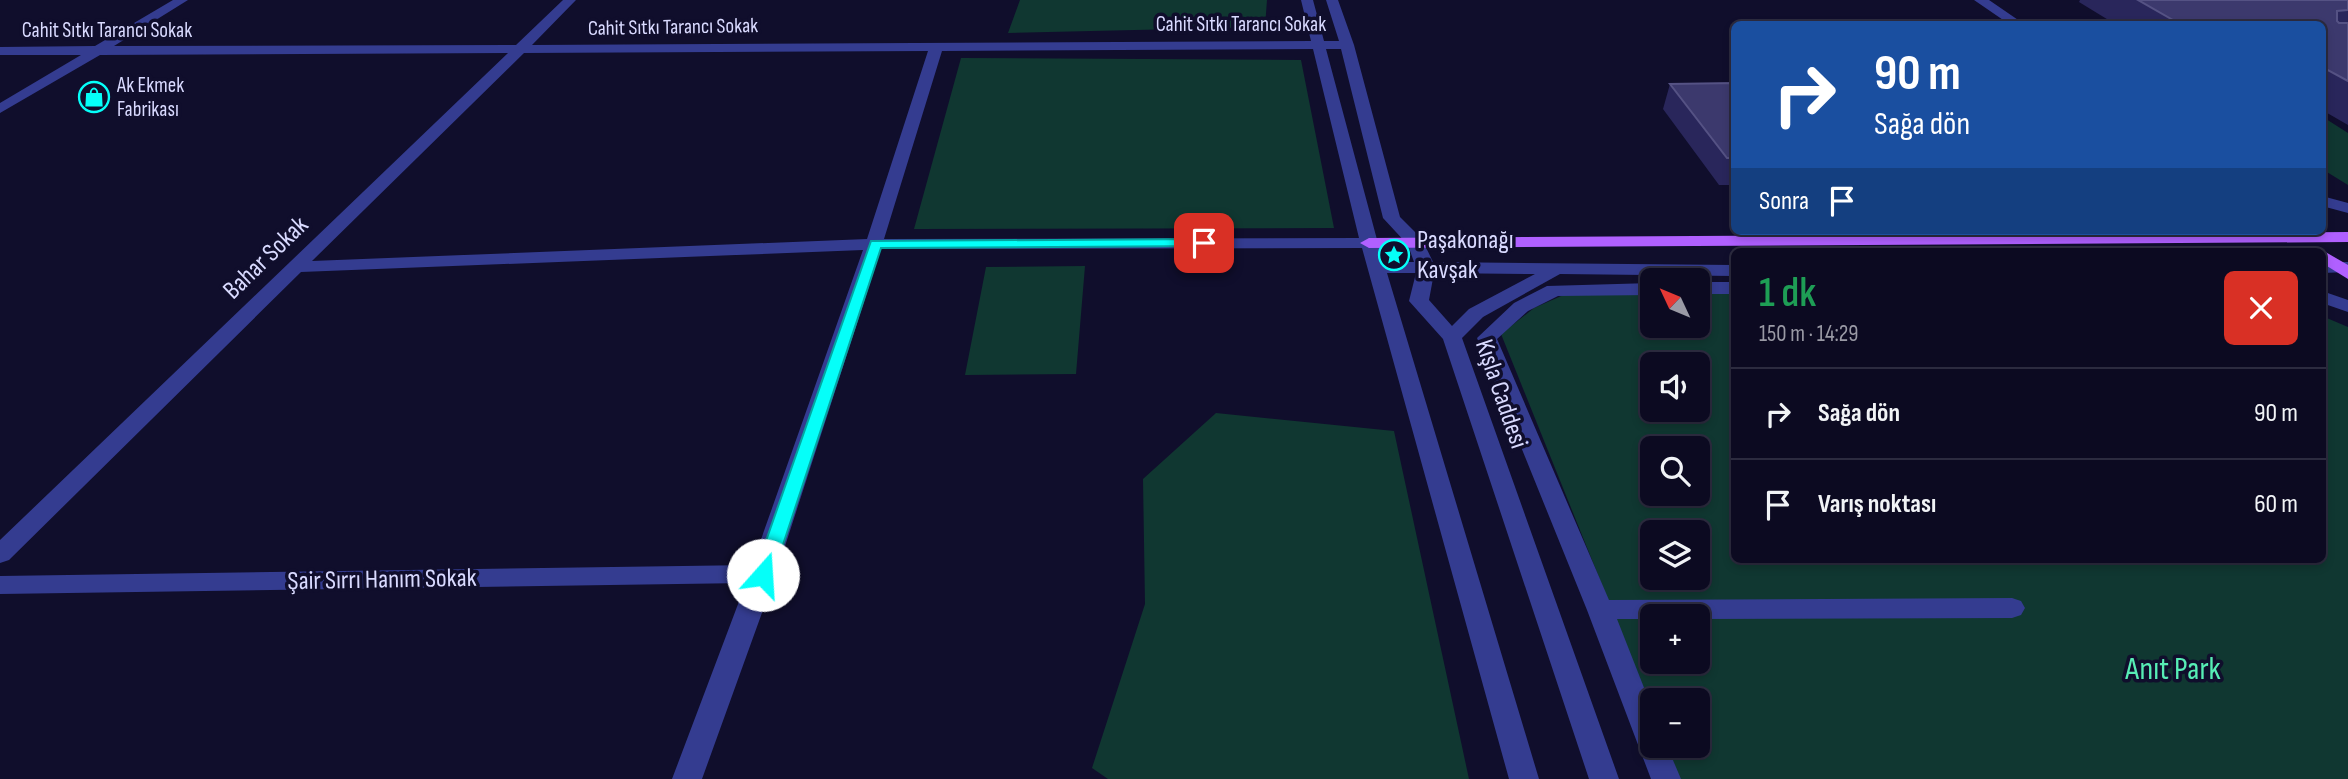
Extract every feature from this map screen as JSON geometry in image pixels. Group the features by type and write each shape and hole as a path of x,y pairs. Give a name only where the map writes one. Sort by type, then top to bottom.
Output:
{"main road":[{"path":"2326,224 2347,238"},
{"path":"1368,243 2112,235"},
{"path":"2295,235 2313,248"},
{"path":"2307,235 2347,238"}],"street":[{"path":"0,109 181,0"},
{"name":"Bahar Sokak","path":"0,554 570,0"},
{"path":"1307,0 1368,243 1524,779"},
{"path":"1332,0 1347,45 1391,218 1416,243 1426,268"},
{"path":"1980,0 2012,21"},
{"path":"687,779 763,575 876,244 937,45"},
{"name":"Cahit Sıtkı Tarancı Sokak","path":"0,51 1347,45"},
{"path":"2326,202 2348,208"},
{"path":"295,267 876,244 1368,243"},
{"path":"1376,267 1731,270"},
{"name":"Kışla Caddesi","path":"1426,268 1419,300 1452,337 1604,779"},
{"path":"1452,337 1476,313 1536,279 1561,269"},
{"path":"1710,288 1731,288"},
{"path":"1640,289 1554,290 1521,307 1487,338 1600,610 1640,714"},
{"path":"2326,298 2348,306"},
{"path":"2326,313 2348,321"},
{"name":"Şair Sırrı Hanım Sokak","path":"0,585 763,575"},
{"path":"1600,610 2012,608"},
{"path":"1657,758 1666,779"}],"green space":[{"path":"1020,0 1267,0 1265,27 1008,33"},
{"path":"961,58 1301,60 1334,228 914,229"},
{"path":"2326,119 2348,133 2348,185 2326,171"},
{"path":"1085,266 1076,374 965,375 986,267"},
{"name":"Anıt Park","path":"1568,293 1640,293 1640,338 1710,338 1710,293 1731,293 1731,563 2326,563 2326,318 2348,327 2348,779 1680,779 1672,758 1710,758 1710,688 1644,688 1501,334 1534,308"},
{"path":"1216,413 1394,431 1469,779 1108,779 1092,768 1145,604 1143,479"}],"building":[{"path":"2138,0 2348,0 2348,10 2337,11 2337,21 2348,23 2348,81 2326,69 2326,21 2175,21"},
{"path":"1731,83 1731,158 1727,158 1670,84"}],"place":[{"name":"Ak Ekmek Fabrikası","path":"94,97"},
{"name":"Paşakonağı Kavşak","path":"1394,255"}],"route":[{"path":"763,575 876,244 1204,243"}]}
